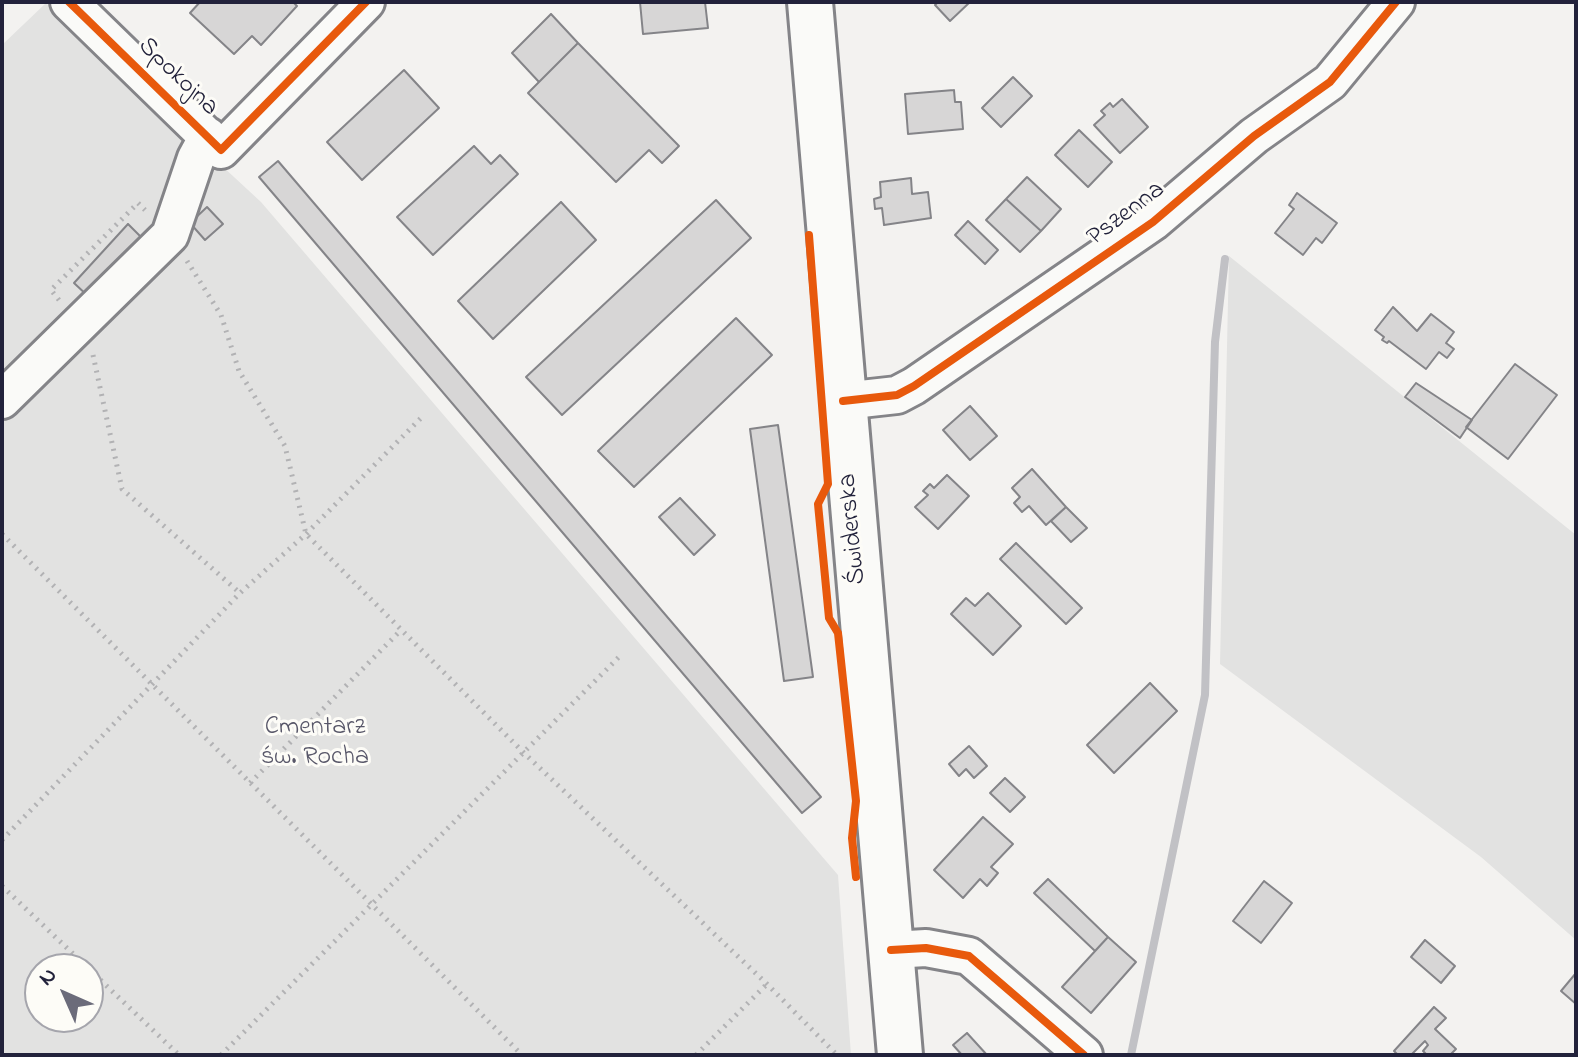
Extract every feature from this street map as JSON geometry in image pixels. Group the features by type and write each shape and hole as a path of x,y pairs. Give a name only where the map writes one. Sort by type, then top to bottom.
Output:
{"main road":[{"name":"Świderska","path":"810,2 900,1055"}],"street":[{"name":"Spokojna","path":"69,2 214,143"},
{"path":"2,400 170,235 196,158 366,2"},
{"name":"Pszenna","path":"843,401 897,395 914,386 1130,239 1254,136 1330,82 1396,2"},
{"path":"891,950 926,948 969,956 1084,1055"}],"path":[{"path":"240,593 122,489 89,339 81,322 51,290 138,203 170,235 221,315 239,371 285,446 306,534 524,753 767,984 837,1055"},
{"path":"2,840 240,593 306,534 424,415"},
{"path":"2,534 522,1055"},
{"path":"250,783 401,630"},
{"path":"221,1055 622,654"},
{"path":"2,886 179,1055"},
{"path":"696,1055 767,984"}],"green space":[{"name":"Cmentarz św. Rocha","path":"46,3 261,202 838,875 851,1055 2,1055 2,45"},
{"path":"1229,256 1576,535 1576,940 1481,857 1220,664"}],"building":[{"path":"200,2 293,2 297,6 261,45 252,36 234,54 190,13"},
{"path":"640,2 705,2 708,28 643,34"},
{"path":"938,2 970,2 950,21 935,5"},
{"path":"551,14 578,43 539,82 512,53"},
{"path":"578,43 679,146 662,163 649,150 616,182 528,93"},
{"path":"404,70 439,108 362,180 327,142"},
{"path":"1013,77 1032,96 1001,127 982,108"},
{"path":"954,90 955,102 961,102 963,129 908,134 905,94"},
{"path":"1122,99 1148,127 1120,153 1094,125 1105,115 1101,111 1110,103 1113,107"},
{"path":"1079,130 1112,162 1088,187 1055,155"},
{"path":"474,146 491,164 500,155 518,174 433,255 397,217"},
{"path":"278,161 821,797 802,813 259,177"},
{"path":"1027,177 1061,209 1041,231 1006,199"},
{"path":"911,178 912,194 928,192 931,218 884,225 882,208 875,209 874,199 881,197 880,182"},
{"path":"1297,193 1337,223 1322,243 1316,238 1303,255 1275,233 1294,209 1289,205"},
{"path":"1006,199 1041,231 1020,252 986,220"},
{"path":"716,200 751,238 562,415 526,377"},
{"path":"561,202 596,240 493,339 458,301"},
{"path":"207,207 223,224 205,240 190,223"},
{"path":"968,221 998,250 985,264 955,235"},
{"path":"128,224 150,246 90,298 74,283"},
{"path":"1393,307 1417,331 1431,314 1454,332 1446,343 1454,349 1447,358 1439,352 1426,369 1389,341 1382,340 1384,337 1375,330"},
{"path":"736,318 772,355 634,487 598,451"},
{"path":"1515,364 1557,395 1508,459 1466,427"},
{"path":"1416,383 1472,420 1460,438 1405,397"},
{"path":"970,406 997,436 970,460 943,430"},
{"path":"778,425 813,677 784,681 750,429"},
{"path":"1032,469 1066,507 1046,525 1029,506 1022,512 1014,503 1020,497 1012,488"},
{"path":"947,475 969,496 938,529 915,507 928,495 923,491 930,484 934,488"},
{"path":"680,498 715,535 694,555 659,517"},
{"path":"1066,507 1087,528 1071,542 1051,521"},
{"path":"1016,543 1082,608 1066,624 1000,559"},
{"path":"988,593 1021,626 993,655 951,614 966,598 975,606"},
{"path":"1150,683 1177,711 1114,773 1087,745"},
{"path":"969,746 987,766 974,778 966,769 959,776 949,764"},
{"path":"1005,778 1025,797 1010,812 990,793"},
{"path":"983,817 1013,844 991,867 998,873 987,886 980,879 963,898 934,870"},
{"path":"1048,879 1108,937 1095,951 1034,893"},
{"path":"1264,881 1292,903 1261,943 1233,921"},
{"path":"1108,937 1136,962 1091,1013 1062,987"},
{"path":"1425,940 1455,966 1441,983 1411,957"},
{"path":"1576,973 1576,1004 1561,991"},
{"path":"1434,1007 1446,1018 1435,1029 1456,1049 1450,1055 1427,1055 1423,1051 1428,1045 1425,1041 1411,1055 1398,1055 1394,1051"},
{"path":"967,1033 987,1055 962,1055 953,1045"}],"waterway":[{"path":"1131,1055 1205,695 1215,342 1225,259"}],"cycle path":[{"path":"69,2 221,150 366,2"},
{"path":"843,401 897,395 914,386 1153,222 1254,136 1330,82 1396,2"},
{"path":"809,235 828,484 818,504 829,618 838,633 856,801 852,838 856,877"},
{"path":"891,950 926,948 969,956 1084,1055"}]}
